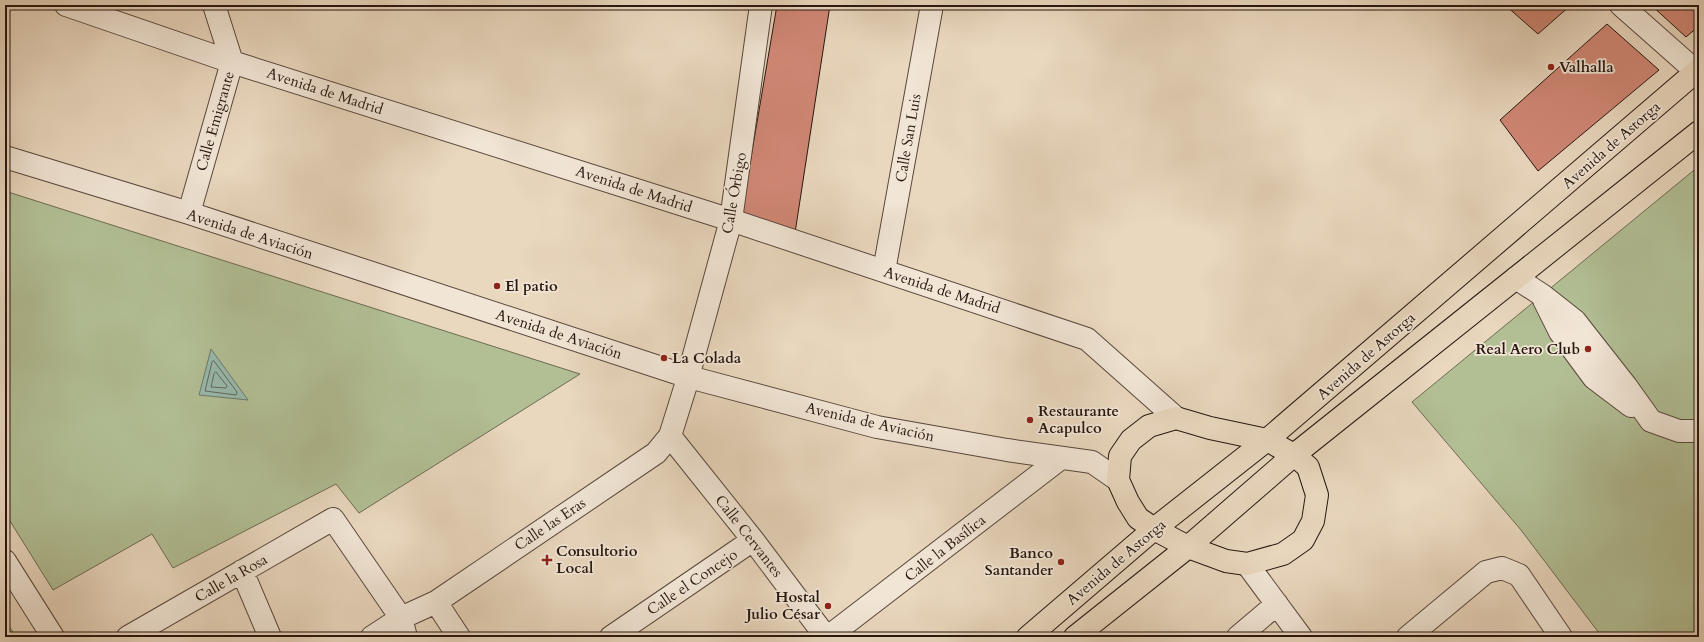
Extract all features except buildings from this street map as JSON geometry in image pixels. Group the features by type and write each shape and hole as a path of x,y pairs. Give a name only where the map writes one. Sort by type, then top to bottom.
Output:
{"highway":[{"name":"Avenida de Astorga","path":"1028,637 1154,529 1267,440 1698,71"},
{"name":"Avenida de Astorga","path":"1075,637 1188,547 1294,454 1699,132"},
{"path":"1176,418 1210,428 1267,440 1294,454 1308,466 1317,495 1313,521 1303,540 1283,554 1248,564 1226,561 1188,547 1154,529 1138,518 1128,502 1118,480 1120,456 1131,440 1149,426 1176,418"}],"street":[{"name":"Avenida de Madrid","path":"66,5 232,62 731,220 1087,338 1176,418"},
{"name":"Calle Emigrante","path":"189,214 232,62 214,5"},
{"name":"Calle Órbigo","path":"689,376 731,220 762,5"},
{"name":"Calle San Luis","path":"884,271 932,5"},
{"path":"1621,5 1698,71"},
{"name":"Avenida de Aviación","path":"5,157 189,214 689,376 877,427 1007,450 1092,462 1118,480"},
{"path":"1516,278 1542,295 1575,321 1651,421 1679,431 1699,431"},
{"name":"Calle las Eras","path":"372,637 404,627 436,602 656,453 670,436 689,376"},
{"name":"Calle Cervantes","path":"670,436 753,540 827,637"},
{"name":"Calle la Basílica","path":"827,637 1061,458"},
{"name":"Calle la Rosa","path":"128,637 334,518 404,627"},
{"name":"Calle el Concejo","path":"611,637 753,540"},
{"path":"5,561 53,637"},
{"path":"1248,564 1301,637"},
{"path":"1408,637 1486,572 1502,568 1519,576 1561,637"},
{"path":"242,571 270,637"},
{"path":"436,602 459,637"},
{"path":"1238,637 1277,604"}],"shaded area":[{"name":"Real Aero Club","path":"1699,166 1699,637 1602,637 1521,530 1412,402"},
{"path":"5,191 580,374 359,513 336,484 173,568 152,534 53,590 5,513"},
{"path":"5,620 16,637 5,637"}],"water":[{"path":"211,349 248,400 199,395"}],"place":[{"name":"Valhalla","path":"1551,67"},
{"name":"El patio","path":"497,286"},
{"name":"Real Aero Club","path":"1588,349"},
{"name":"La Colada","path":"664,358"},
{"name":"Restaurante Acapulco","path":"1030,420"},
{"name":"Consultorio Local","path":"547,560"},
{"name":"Banco Santander","path":"1061,562"},
{"name":"Hostal Julio César","path":"828,606"}]}
